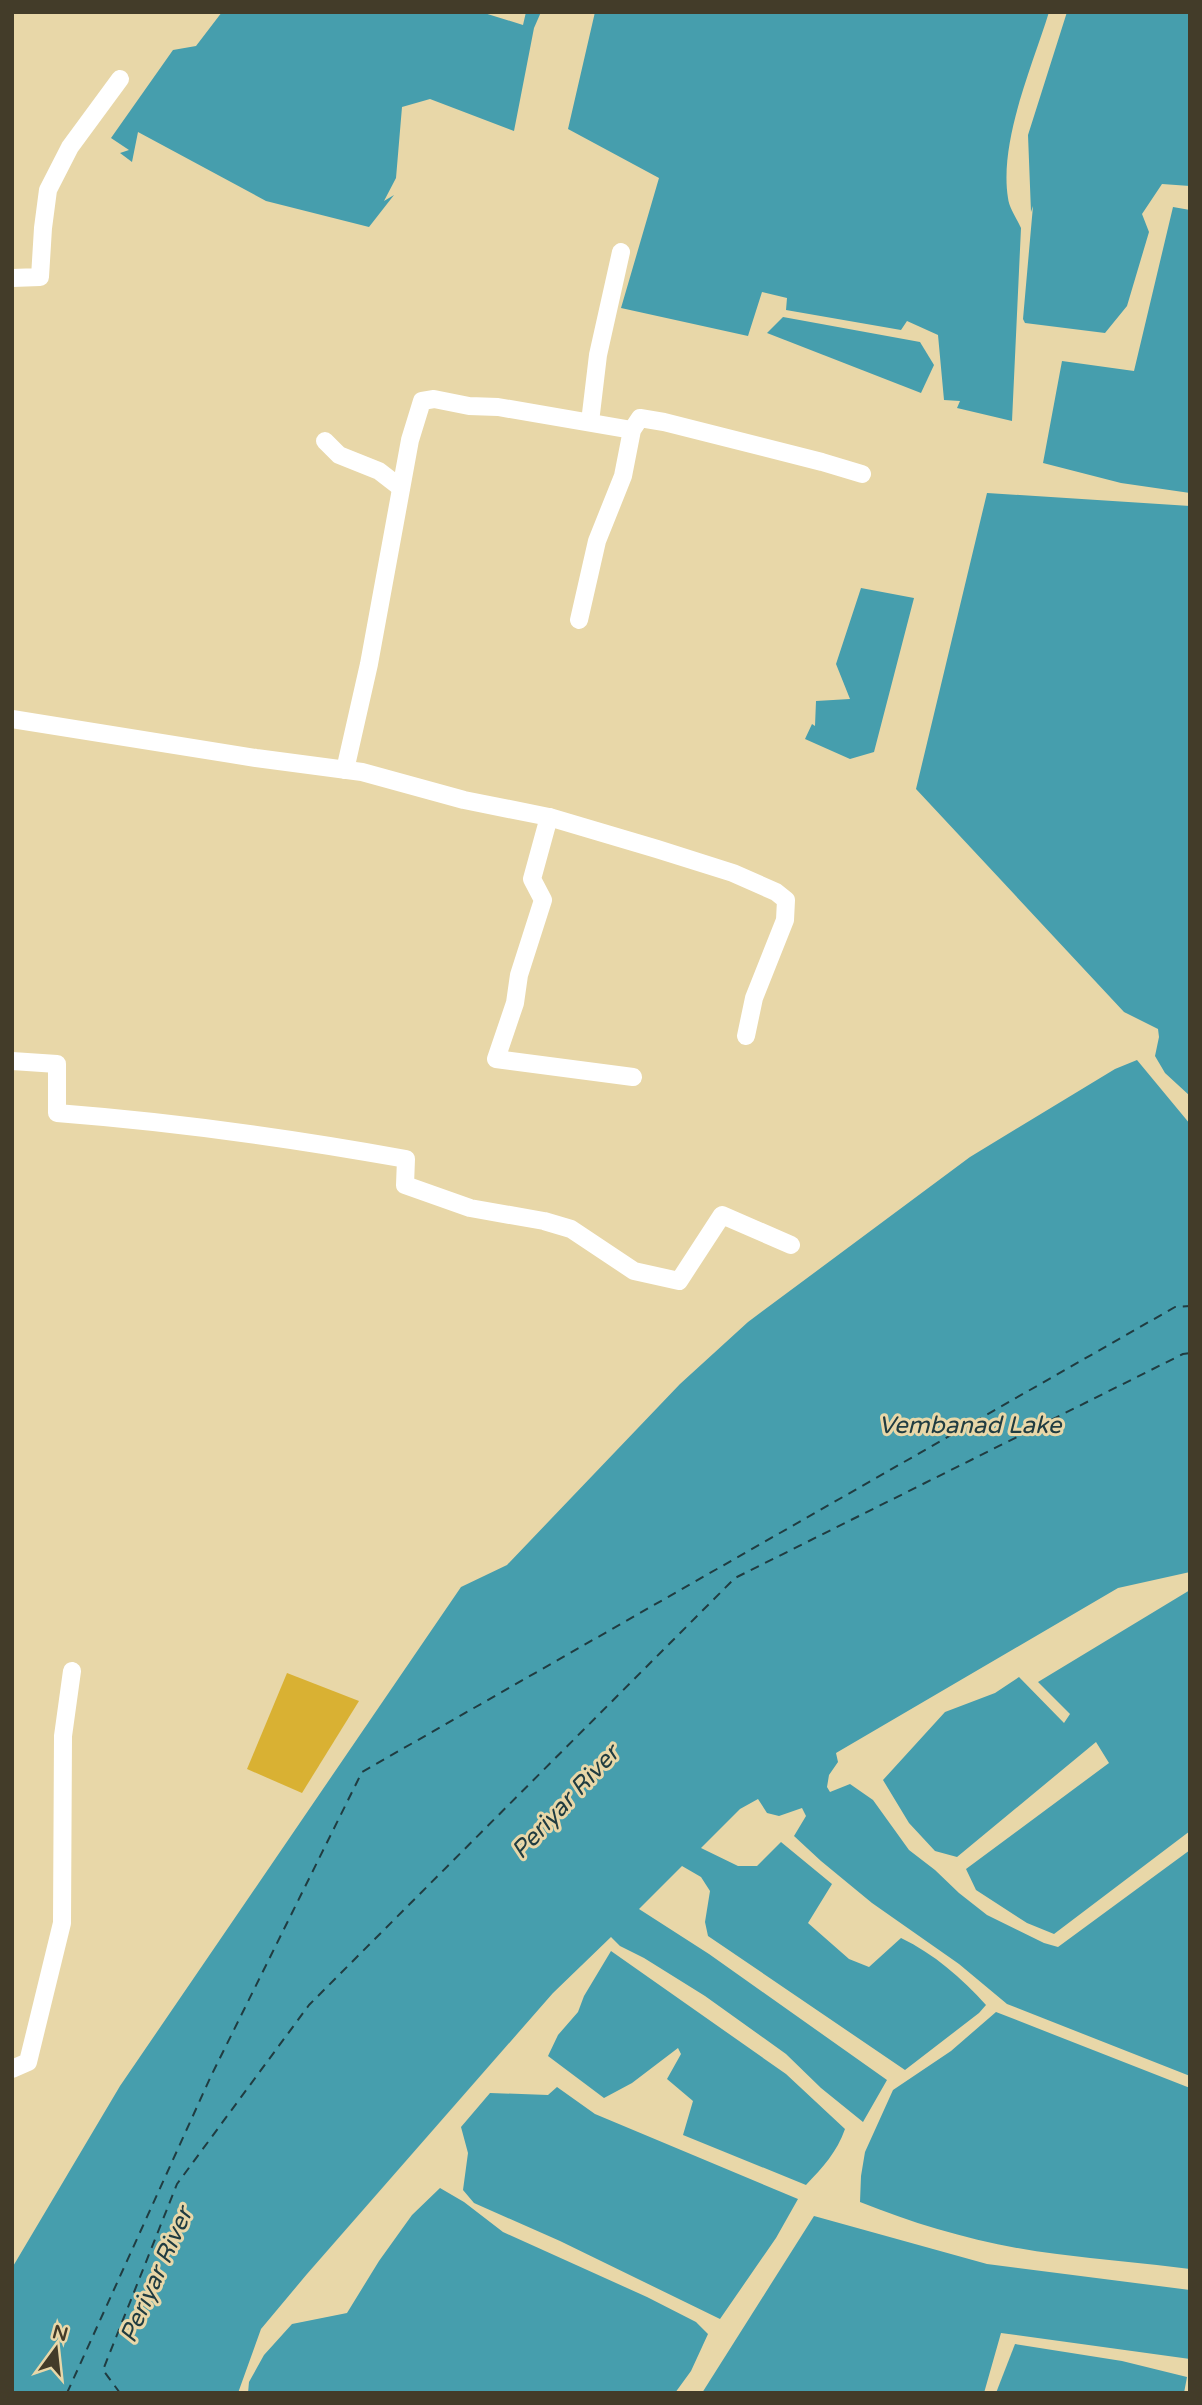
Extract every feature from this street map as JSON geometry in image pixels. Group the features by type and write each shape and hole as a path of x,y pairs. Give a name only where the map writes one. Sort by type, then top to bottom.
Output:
{"street":[{"path":"12,278 40,277 48,190 70,147 120,79"},
{"path":"590,422 598,355 621,252"},
{"path":"345,769 369,664 410,440 422,401 434,399 469,406 498,407 632,430"},
{"path":"579,620 597,541 623,476 632,430 639,418 664,422 862,474"},
{"path":"325,441 339,454 379,471 401,488"},
{"path":"12,719 362,772 464,800 549,817 733,873 776,891 786,900 785,920 754,998 746,1036"},
{"path":"549,817 532,879 542,900 519,975 515,1003 496,1059 633,1077"},
{"path":"12,1060 57,1064 57,1112 251,1133 406,1159 405,1185 470,1208 544,1221 571,1229 634,1271 679,1282 722,1215 791,1245"},
{"path":"12,2069 28,2062 62,1923 62,1736 72,1671"}],"water":[{"path":"222,12 481,12 523,25 526,12 541,12 534,28 514,131 430,99 402,107 396,178 384,201 394,195 369,227 266,201 138,132 132,162 120,153 129,150 111,138 173,50 196,46"},
{"path":"595,12 1049,12 1019,104 1008,153 1008,198 1021,228 1012,421 957,408 960,401 944,400 938,335 907,321 901,330 786,310 787,298 762,292 748,336 621,308 659,178 568,129"},
{"path":"1067,12 1190,12 1190,186 1162,184 1142,214 1149,232 1127,306 1105,333 1025,323 1023,319 1033,206 1031,212 1028,135"},
{"path":"1173,207 1190,210 1190,493 1121,483 1043,463 1062,361 1134,371"},
{"path":"783,317 920,342 934,365 921,393 767,333"},
{"path":"987,493 1190,506 1190,1096 1165,1073 1155,1056 1158,1029 1124,1012 916,789"},
{"path":"861,588 914,598 874,752 850,759 805,739 812,724 815,726 816,701 850,699 836,664"},
{"name":"Vembanad Lake","path":"1137,1060 1190,1124 1190,1572 1118,1588 836,1753 838,1762 829,1775 827,1787 830,1792 850,1784 873,1800 909,1850 987,1915 1044,1943 1058,1947 1190,1850 1190,2076 1007,2004 959,1964 872,1903 794,1836 806,1816 802,1808 779,1816 767,1813 758,1799 740,1809 701,1848 738,1866 757,1866 781,1842 832,1884 808,1923 849,1959 869,1967 901,1938 947,1967 986,2005 905,2070 708,1936 705,1922 710,1891 701,1877 682,1866 639,1909 709,1954 887,2080 863,2122 821,2088 786,2054 705,1996 620,1946 611,1937 553,1993 261,2329 238,2393 12,2393 12,2268 120,2086 461,1587 507,1565 680,1384 748,1322 970,1157 1115,1069"},
{"path":"1190,1590 1190,1831 1054,1934 1027,1923 976,1890 966,1869 1109,1763 1096,1742 957,1857 935,1851 909,1823 883,1780 945,1712 995,1693 1019,1677 1064,1723 1070,1714 1038,1682"},
{"path":"611,1951 786,2074 845,2129 834,2152 806,2185 683,2135 693,2101 667,2079 681,2054 678,2048 632,2083 604,2098 548,2056 558,2035 578,2012 584,1996"},
{"path":"996,2012 1190,2088 1190,2269 1074,2256 982,2241 908,2220 860,2202 865,2152 893,2090 951,2051"},
{"path":"557,2087 595,2114 798,2199 776,2238 720,2319 560,2241 474,2203 463,2190 468,2153 461,2127 490,2093 548,2095"},
{"path":"440,2188 464,2202 503,2232 696,2322 708,2334 691,2371 675,2393 248,2393 249,2382 264,2355 292,2324 347,2313 412,2215"},
{"path":"814,2216 987,2264 1190,2290 1190,2359 1001,2333 984,2393 702,2393"},
{"path":"1015,2344 1122,2361 1187,2377 1184,2393 996,2393"}],"building":[{"path":"287,1673 359,1701 302,1793 247,1769"}],"ferry route":[{"path":"67,2393 211,2076 362,1772 1175,1307 1190,1306"},
{"path":"120,2393 103,2370 177,2184 309,2005 735,1578 1183,1354 1190,1353"}],"water label":[{"name":"Periyar River","path":"565,1802"},
{"name":"Periyar River","path":"156,2275"}]}
